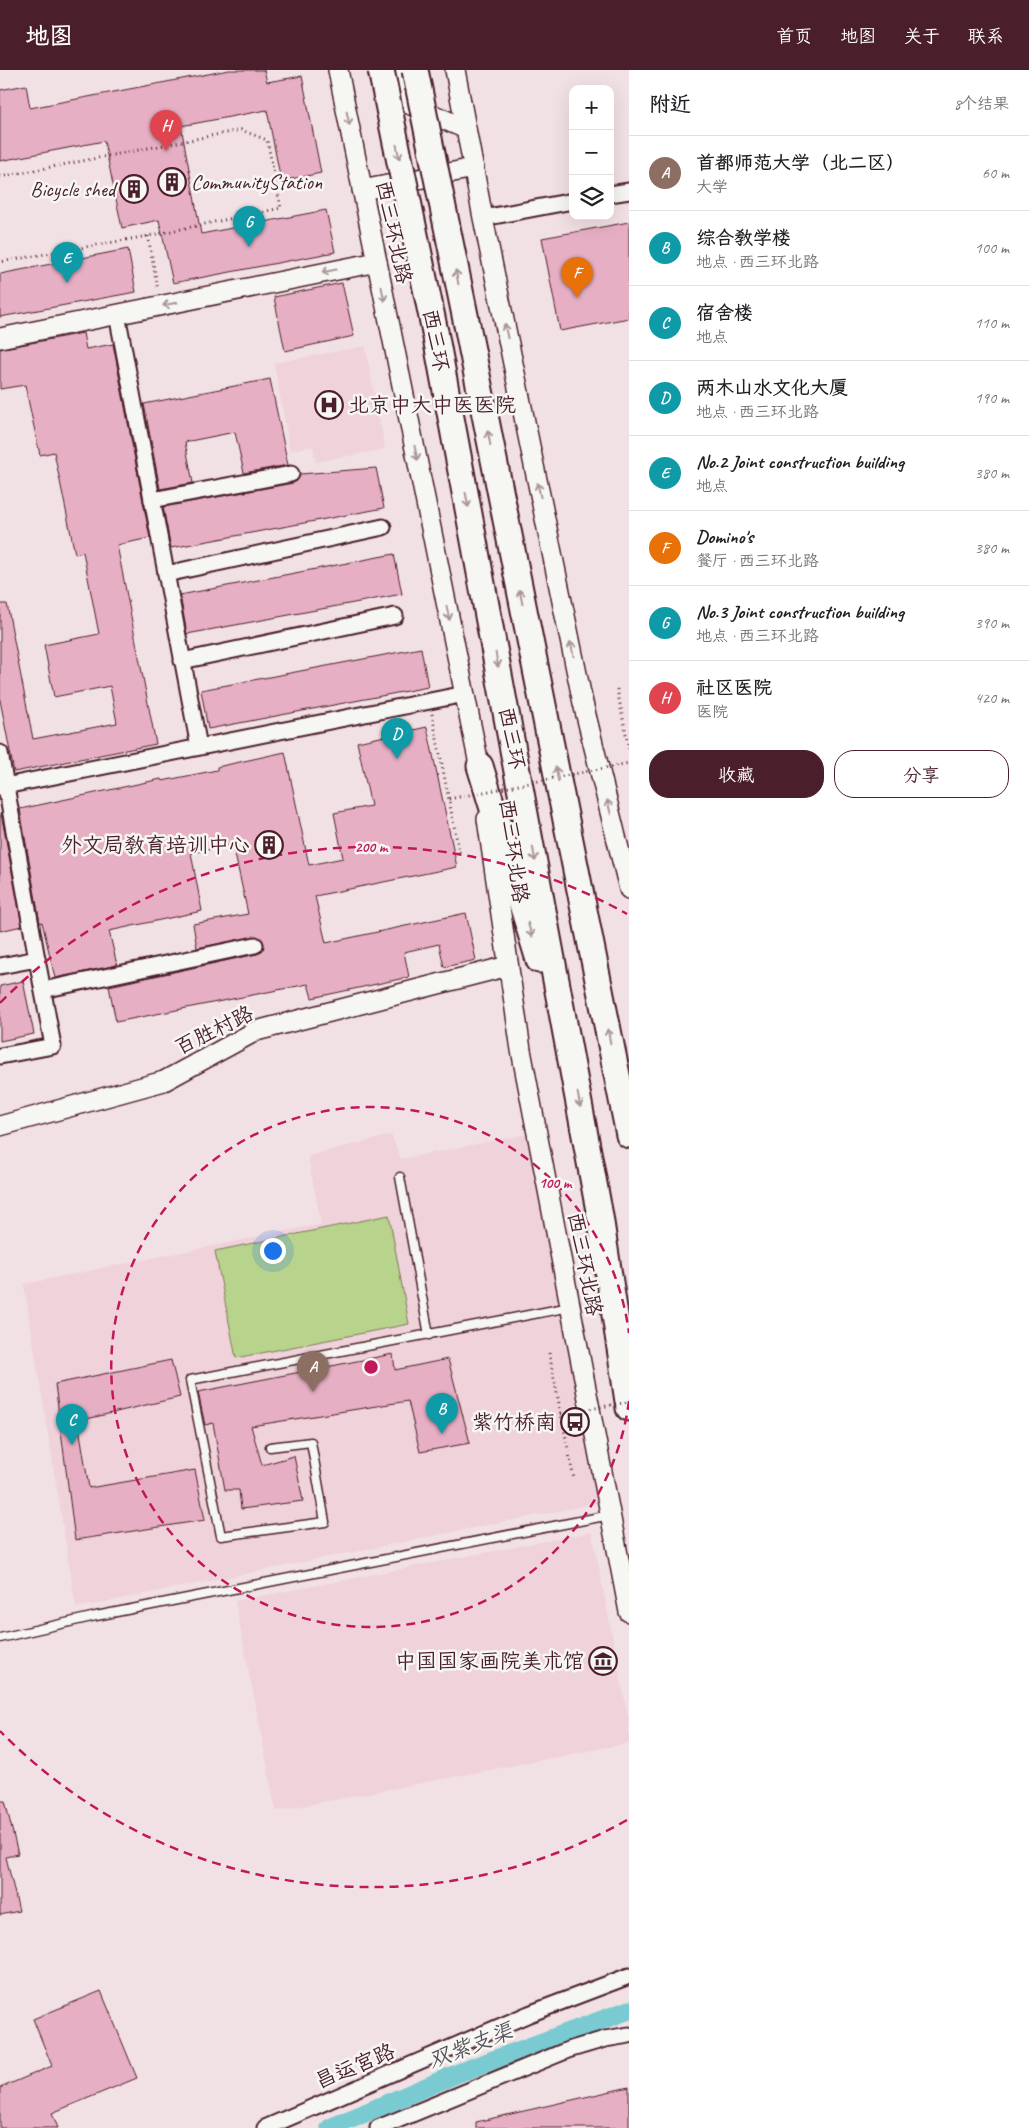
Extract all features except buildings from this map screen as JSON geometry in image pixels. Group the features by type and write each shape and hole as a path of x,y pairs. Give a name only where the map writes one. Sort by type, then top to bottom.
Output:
{"highway":[{"name":"西三环","path":"381,70 434,332 600,1216 629,1408"},
{"name":"西三环","path":"415,70 629,1135"},
{"path":"480,766 573,1072"},
{"path":"600,1216 629,1324"}],"street":[{"name":"西三环北路","path":"338,70 480,766 521,1050 629,1612"},
{"path":"396,70 402,101 466,129"},
{"path":"455,70 483,218 583,703 629,889"},
{"path":"362,190 474,168"},
{"path":"614,193 629,191"},
{"path":"483,218 569,202"},
{"path":"0,338 377,262"},
{"path":"117,314 199,747"},
{"path":"152,500 291,474"},
{"path":"166,574 383,527"},
{"path":"182,661 395,616"},
{"path":"3,786 465,694"},
{"path":"0,753 3,786 38,959 53,1046 0,1056"},
{"path":"43,990 255,945"},
{"path":"0,966 38,959"},
{"name":"百胜村路","path":"0,1126 164,1080 256,1031 508,966"},
{"name":"昌运宫路","path":"265,2128 530,2014 629,1976"},
{"path":"378,2128 568,2050 605,2039 629,2035"}],"lane":[{"path":"400,1177 429,1335"},
{"path":"270,1447 312,1442 325,1522 221,1536 190,1380 570,1307"},
{"path":"0,1638 96,1616 610,1516"}],"path":[{"path":"0,177 241,130 267,140 281,208 148,236 0,262"},
{"path":"148,236 160,306"},
{"path":"617,689 629,749"},
{"path":"430,701 436,740 460,856"},
{"path":"448,799 629,763"},
{"path":"549,1353 574,1478"},
{"path":"561,1414 629,1402"}],"shaded area":[{"name":"北京中大中医医院","path":"365,346 385,449 316,462 313,446 290,450 274,363"},
{"path":"532,1133 607,1501 76,1608 24,1284 321,1224 308,1156 391,1135 401,1159"},
{"path":"592,1532 629,1722 629,1743 276,1811 235,1601"}],"green space":[{"path":"389,1215 409,1324 236,1358 215,1251"}],"waterway":[{"name":"双紫支渠","path":"330,2128 461,2072 629,2010"}],"place":[{"name":"社区医院","path":"166,151"},
{"name":"CommunityStation","path":"172,182"},
{"name":"Bicycle shed","path":"134,189"},
{"name":"No.3 Joint construction building","path":"249,247"},
{"name":"No.2 Joint construction building","path":"67,283"},
{"name":"Domino's","path":"577,298"},
{"name":"北京中大中医医院","path":"329,405"},
{"name":"两木山水文化大厦","path":"397,759"},
{"name":"外文局教育培训中心","path":"269,845"},
{"name":"首都师范大学（北二区）","path":"313,1392"},
{"name":"紫竹桥南","path":"575,1422"},
{"name":"综合教学楼","path":"442,1434"},
{"name":"宿舍楼","path":"72,1445"},
{"name":"中国国家画院美术馆","path":"603,1661"}]}
